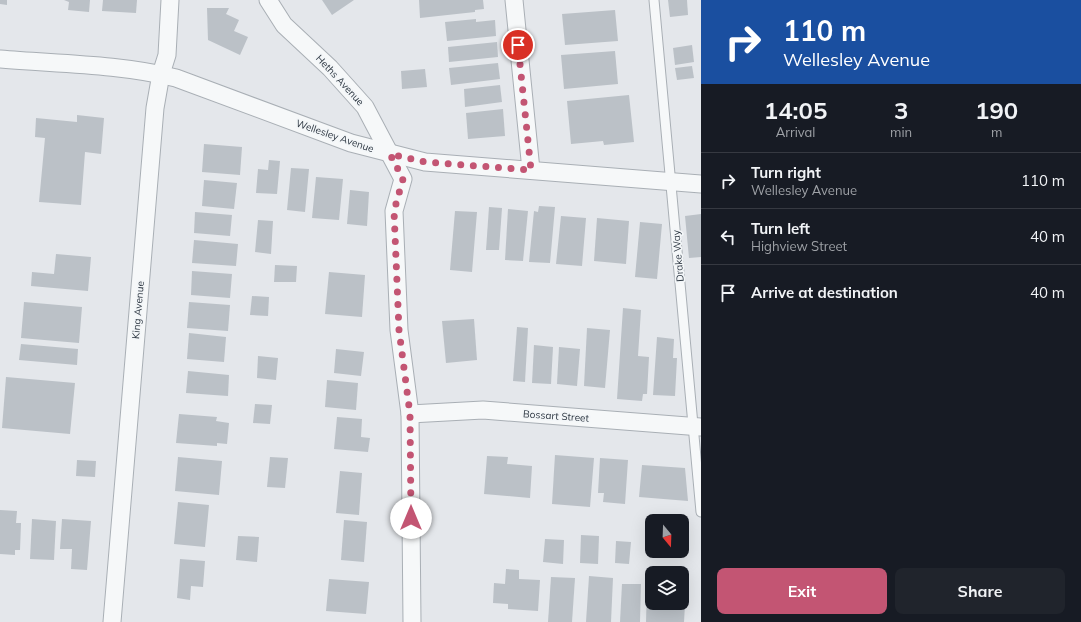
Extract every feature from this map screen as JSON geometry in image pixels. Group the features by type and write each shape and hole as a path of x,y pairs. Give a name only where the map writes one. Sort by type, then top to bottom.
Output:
{"street":[{"name":"King Avenue","path":"112,622 154,108 161,74 167,55 170,0"},
{"name":"Heths Avenue","path":"268,0 284,25 330,68 365,107 403,179 394,211 399,330 410,414 412,622"},
{"path":"514,0 531,170"},
{"name":"Wellesley Avenue","path":"0,60 136,70 161,74 176,78 351,144 425,162 701,184"},
{"name":"Bossart Street","path":"410,414 483,410 697,427"}],"lane":[{"name":"Drake Way","path":"654,0 671,182 697,427 701,512"}],"building":[{"path":"0,0 7,0 7,5 0,4"},
{"path":"64,0 90,0 89,12 68,10 69,2"},
{"path":"103,0 137,0 136,13 102,11"},
{"path":"322,0 354,0 332,15"},
{"path":"419,0 483,0 484,9 475,10 475,12 420,18"},
{"path":"668,0 687,0 688,15 670,17"},
{"path":"207,8 229,8 226,14 239,20 234,31 248,37 240,55 208,40"},
{"path":"615,10 618,41 565,45 562,14"},
{"path":"476,19 476,22 495,20 496,36 447,41 445,22"},
{"path":"497,42 498,57 449,62 448,47"},
{"path":"692,45 694,62 675,65 673,48"},
{"path":"615,51 618,84 564,89 561,55"},
{"path":"498,63 500,79 451,85 449,68"},
{"path":"692,66 694,78 677,80 675,68"},
{"path":"425,69 427,87 402,89 401,71"},
{"path":"500,85 502,102 465,107 464,89"},
{"path":"629,95 634,142 604,145 603,141 571,144 567,101"},
{"path":"503,109 505,136 468,139 466,113"},
{"path":"77,115 104,118 101,154 85,152 81,205 39,202 45,138 35,137 36,118 77,122"},
{"path":"204,144 242,147 240,175 202,172"},
{"path":"269,160 280,161 277,194 256,193 258,169 268,170"},
{"path":"291,168 309,169 305,212 287,210"},
{"path":"316,177 343,179 339,220 312,218"},
{"path":"204,180 237,183 234,209 202,206"},
{"path":"350,190 369,192 367,226 347,224"},
{"path":"539,206 555,207 550,263 529,262 534,211 538,212"},
{"path":"489,207 502,208 499,250 486,250"},
{"path":"508,209 528,211 523,261 505,260"},
{"path":"455,211 477,212 472,272 450,270"},
{"path":"195,212 232,215 230,236 194,233"},
{"path":"701,214 701,257 689,258 685,216"},
{"path":"561,216 586,218 582,266 556,264"},
{"path":"597,218 629,221 626,264 594,261"},
{"path":"258,220 273,221 271,254 255,252"},
{"path":"640,222 662,224 657,279 635,277"},
{"path":"194,240 238,244 236,266 192,263"},
{"path":"56,254 91,257 88,291 31,286 32,272 54,274"},
{"path":"275,265 297,266 296,282 274,282"},
{"path":"192,271 232,274 230,298 191,295"},
{"path":"329,272 365,275 362,317 325,314"},
{"path":"252,296 269,297 268,316 250,315"},
{"path":"24,302 82,307 79,343 21,338"},
{"path":"189,302 230,305 228,331 187,328"},
{"path":"623,308 641,310 638,356 649,357 647,394 643,394 642,401 617,399"},
{"path":"474,319 477,360 446,363 442,321"},
{"path":"517,327 528,328 525,382 513,381"},
{"path":"587,328 610,330 605,388 584,386"},
{"path":"189,333 226,337 224,362 187,359"},
{"path":"657,337 674,339 673,358 677,358 675,396 653,395"},
{"path":"21,344 78,349 77,365 19,360"},
{"path":"534,345 553,347 551,384 532,383"},
{"path":"559,347 580,349 577,386 557,384"},
{"path":"336,349 364,352 361,376 334,373"},
{"path":"258,356 278,358 276,380 257,378"},
{"path":"188,371 229,375 228,396 186,393"},
{"path":"6,377 75,383 70,434 2,428"},
{"path":"327,380 358,383 356,410 325,407"},
{"path":"255,404 272,405 270,424 253,423"},
{"path":"179,414 217,417 216,421 229,423 227,444 217,443 217,446 176,443"},
{"path":"337,417 362,419 361,437 370,438 368,452 334,449"},
{"path":"555,455 594,458 590,507 552,504"},
{"path":"487,456 508,457 507,464 532,466 530,498 484,494"},
{"path":"178,457 222,461 219,495 175,491"},
{"path":"270,457 288,458 285,488 267,487"},
{"path":"600,458 628,460 625,504 603,502 604,493 598,493"},
{"path":"77,460 96,461 95,477 76,476"},
{"path":"642,465 685,468 688,501 639,497"},
{"path":"340,471 362,473 359,515 336,513"},
{"path":"178,502 209,505 205,547 174,544"},
{"path":"0,510 17,511 16,523 21,523 20,550 15,550 15,555 0,554"},
{"path":"32,519 56,521 54,560 30,559"},
{"path":"62,519 91,521 87,570 71,569 72,549 60,549"},
{"path":"344,520 367,522 364,562 341,560"},
{"path":"581,535 599,536 598,564 580,563"},
{"path":"238,536 259,537 257,562 236,560"},
{"path":"545,539 564,540 563,564 543,562"},
{"path":"616,541 631,542 629,564 615,563"},
{"path":"180,559 205,561 203,587 191,586 190,600 177,598"},
{"path":"506,569 519,570 519,579 540,580 538,611 508,609 508,604 493,603 494,583 505,584"},
{"path":"589,576 613,578 611,622 586,622"},
{"path":"551,577 575,578 572,622 548,622"},
{"path":"329,579 369,582 366,614 326,611"},
{"path":"622,584 641,584 640,622 620,622"},
{"path":"646,610 685,610 684,622 646,622"}],"route":[{"path":"411,518 410,414 399,330 394,211 403,179 390,154 425,162 531,170 518,45"}]}
